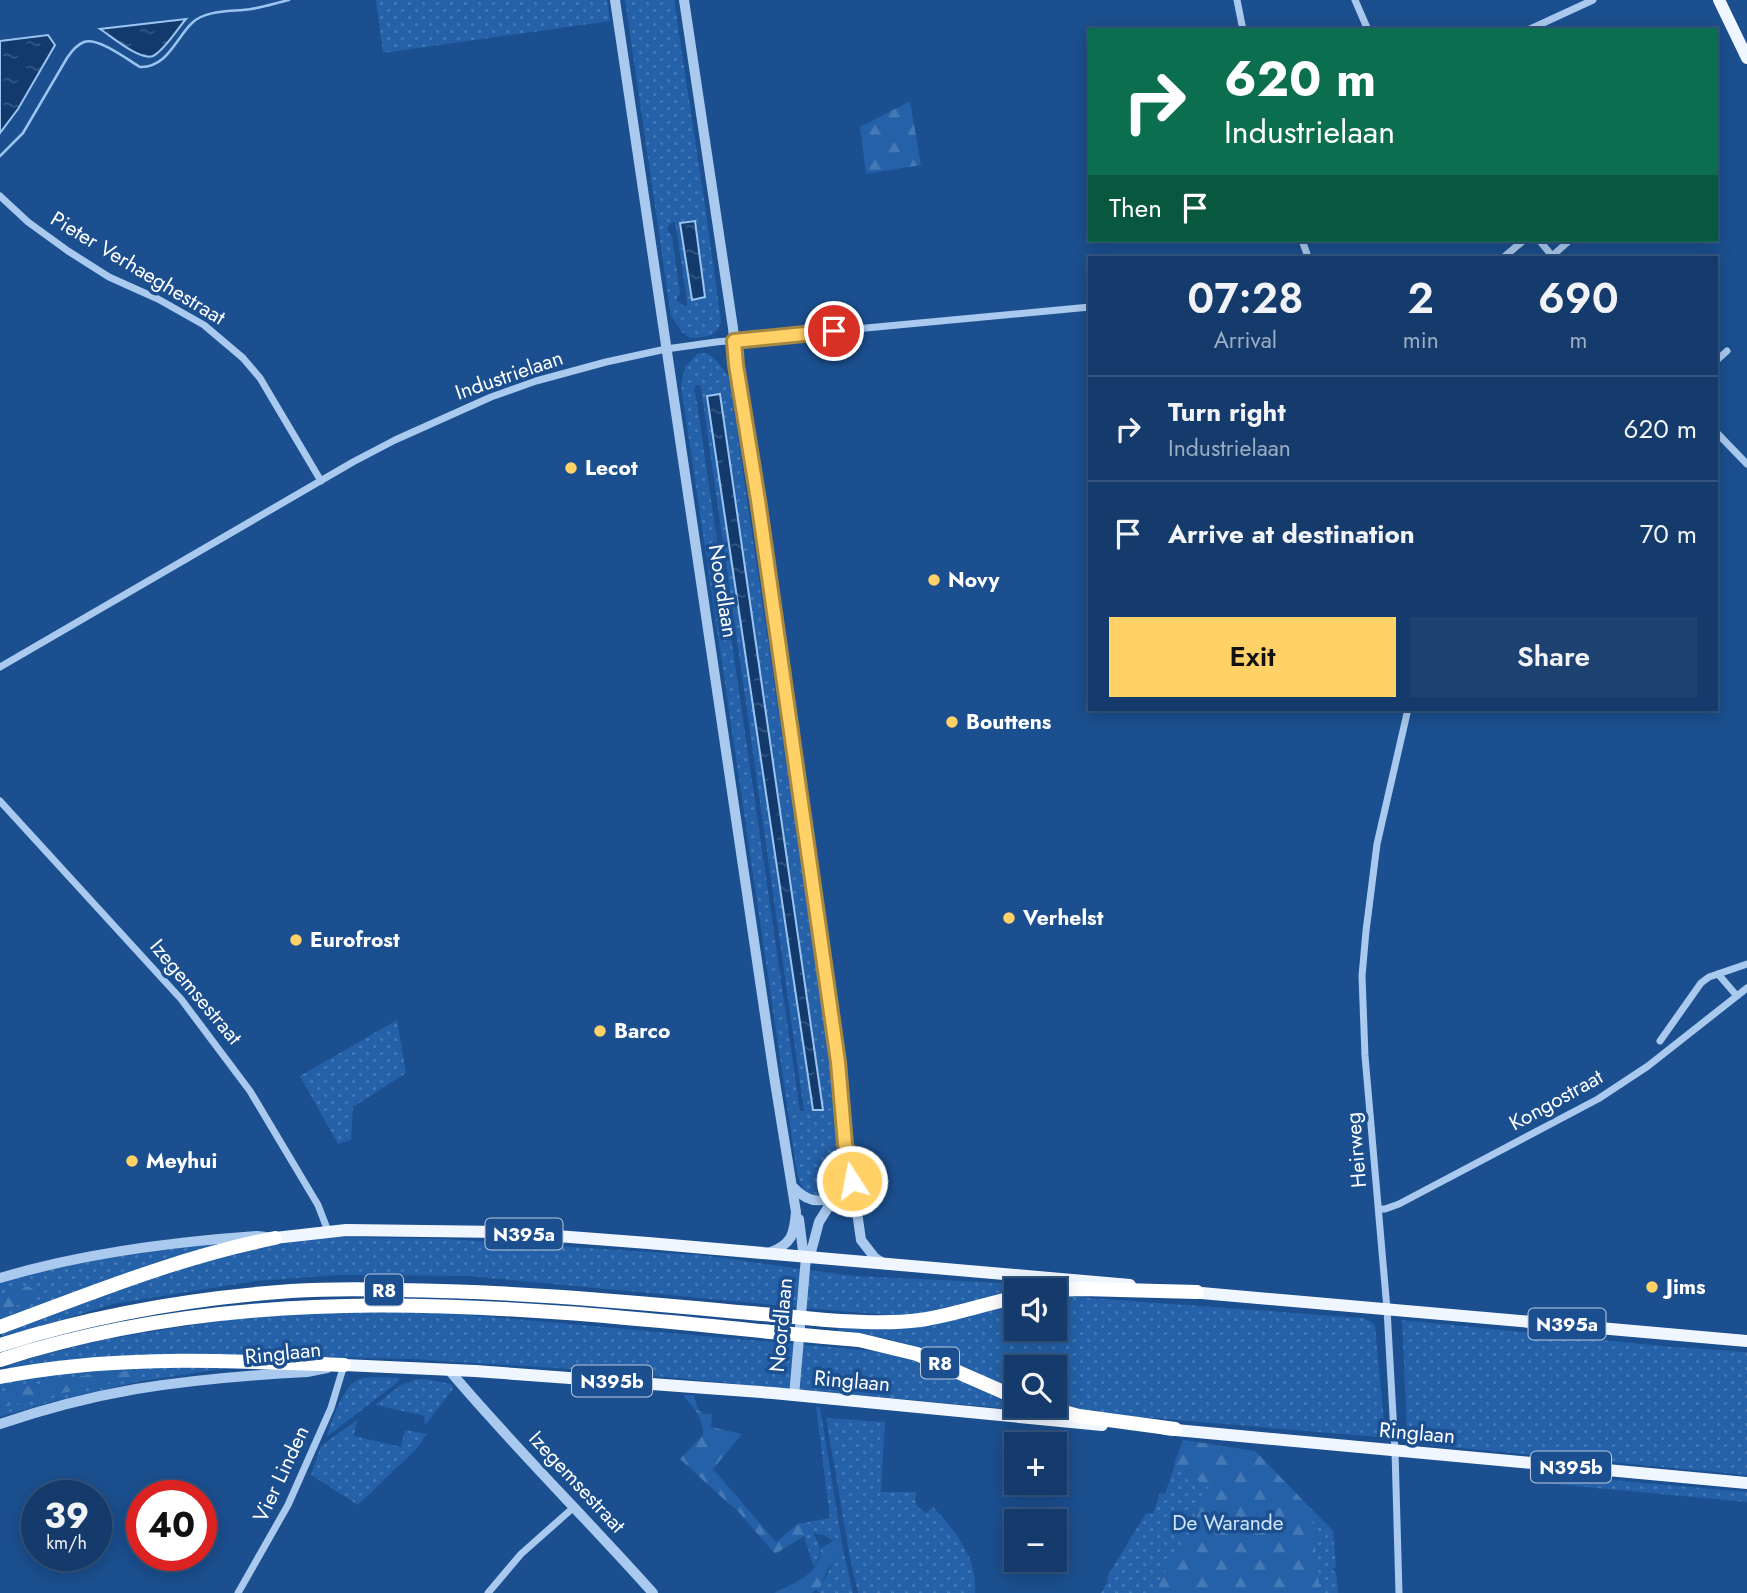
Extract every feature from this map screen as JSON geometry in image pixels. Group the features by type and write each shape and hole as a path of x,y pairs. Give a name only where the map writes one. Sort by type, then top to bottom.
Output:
{"highway":[{"path":"0,1327 136,1276 218,1250 275,1238"},
{"name":"R8","path":"0,1345 118,1314 226,1297 293,1291 438,1290 556,1296 862,1323 921,1320 1004,1300"},
{"path":"1067,1290 1197,1293"},
{"name":"R8","path":"0,1360 65,1341 125,1328 228,1313 333,1305 440,1306 605,1316 859,1340 917,1354 1004,1392"},
{"path":"0,1377 61,1367 146,1360 344,1365"},
{"path":"1067,1413 1175,1429"}],"main road":[{"path":"1719,0 1747,58"},
{"name":"N395a","path":"275,1238 328,1231 504,1232 1114,1283 1197,1293 1747,1341"},
{"name":"Ringlaan","path":"344,1365 475,1371 794,1396 1747,1483"}],"street":[{"name":"Noordlaan","path":"615,0 774,1076 793,1187 795,1230 790,1240 769,1253"},
{"name":"Noordlaan","path":"684,0 838,1062 845,1144 843,1177 836,1195 819,1222 811,1252 806,1257"},
{"path":"1237,0 1243,28"},
{"path":"1354,0 1367,28"},
{"path":"1532,28 1593,0"},
{"name":"Pieter Verhaeghestraat","path":"0,196 28,222 68,251 109,277 158,299 204,325 229,345 260,378 321,481"},
{"path":"1505,256 1522,242"},
{"path":"1541,242 1552,256 1568,242"},
{"name":"Industrielaan","path":"0,667 395,440 491,397 536,381 606,362 695,344 1088,307"},
{"path":"1718,359 1727,351"},
{"path":"1718,434 1747,464"},
{"path":"1718,446 1724,440"},
{"name":"Heirweg","path":"1399,1593 1387,1309 1362,976 1377,844 1408,711"},
{"name":"Izegemsestraat","path":"0,801 173,990 208,1034 265,1115 318,1205 328,1231"},
{"path":"1660,1041 1701,983 1747,964"},
{"path":"1718,974 1737,996"},
{"name":"Kongostraat","path":"1378,1209 1399,1204 1598,1099 1648,1066 1747,988"},
{"name":"Noordlaan","path":"845,1144 861,1240 875,1258 886,1264"},
{"path":"793,1187 800,1195 818,1202 836,1195"},
{"name":"Noordlaan","path":"794,1396 806,1257 796,1212"},
{"name":"N395a","path":"0,1278 67,1261 148,1246 201,1239 257,1236 275,1238"},
{"name":"Ringlaan","path":"0,1424 56,1407 135,1389 182,1382 307,1372 344,1365"},
{"name":"Vier Linden","path":"238,1593 288,1505 331,1408 344,1365"},
{"name":"Izegemsestraat","path":"449,1370 653,1593"},
{"path":"472,1398 475,1371"},
{"path":"488,1593 521,1554 575,1507"}],"green space":[{"path":"376,0 607,0 610,21 383,53"},
{"path":"625,0 674,0 721,322 713,334 690,338 682,332 671,316","holes":["694,221 705,297 692,300 681,224","675,222 687,300 687,305 684,306 676,300 680,293 672,236 667,229"]},
{"path":"910,101 921,165 866,174 860,127"},
{"path":"705,353 712,357 729,377 827,1040 838,1166 834,1186 821,1194 811,1194 803,1188 796,1166 681,385 685,367 697,354","holes":["696,385 700,385 702,392 804,1111 800,1111 694,390","720,395 823,1109 813,1110 707,396"]},
{"path":"397,1020 406,1073 353,1107 351,1140 338,1144 300,1076"},
{"path":"331,1237 446,1239 700,1255 854,1276 1004,1283 1004,1296 908,1316 469,1276 340,1275 256,1281 113,1304 3,1338 0,1333 197,1262 263,1247"},
{"path":"227,1242 0,1322 0,1311 32,1300 28,1286 0,1294 0,1283 84,1263"},
{"path":"28,1286 33,1289 32,1300 0,1311 0,1294"},
{"path":"1067,1296 1363,1318 1375,1326 1383,1434 1378,1437 1129,1416 1067,1407 1067,1355 1004,1355 1004,1386 934,1352 885,1338 838,1332 838,1327 906,1325 1004,1305 1004,1341 1067,1341"},
{"path":"434,1312 896,1353 1004,1399 1004,1408 601,1371 412,1359 246,1355 12,1369 7,1366 102,1340 277,1313"},
{"path":"1402,1320 1747,1352 1747,1475 1418,1444 1409,1440"},
{"path":"241,1366 137,1382 0,1417 0,1408 128,1378 127,1371 79,1376 0,1392 0,1382 63,1371"},
{"path":"132,1371 135,1376 0,1408 0,1392 79,1376"},
{"path":"369,1378 399,1378 398,1382 327,1435 339,1403 354,1382"},
{"path":"417,1379 451,1384 453,1389 426,1424 425,1416 375,1405 401,1385"},
{"path":"683,1395 694,1395 698,1410 704,1414 712,1414 711,1427 742,1434 713,1469 776,1542 799,1523 803,1523 804,1536 775,1554 735,1508 680,1459 703,1435 700,1418"},
{"path":"816,1407 820,1407 843,1549 853,1593 820,1593 816,1590 839,1556 836,1539 833,1541 824,1535 813,1533 820,1550 814,1567 804,1536 803,1523 830,1518"},
{"path":"826,1418 885,1422 881,1492 917,1492 916,1502 920,1508 926,1513 933,1507 957,1535 969,1557 975,1580 975,1593 858,1593"},
{"path":"357,1420 354,1436 401,1447 405,1430 427,1434 417,1448 358,1505 311,1475 321,1446"},
{"name":"De Warande","path":"1183,1440 1255,1451 1333,1531 1336,1568 1333,1568 1336,1572 1338,1593 1101,1593 1108,1581 1107,1577 1146,1513 1153,1514 1160,1493 1165,1494"},
{"name":"De Warande","path":"1183,1440 1255,1451 1311,1509 1320,1593 1157,1593 1162,1577 1211,1489 1174,1464"},
{"path":"1543,1474 1747,1492 1747,1502 1542,1483"},
{"path":"837,1539 841,1550 839,1556 829,1567 820,1587 812,1593 774,1593 805,1577 816,1565 821,1548"}],"water":[{"path":"186,19 157,53 147,57 100,29"},
{"path":"48,35 55,45 18,109 0,133 0,41"},
{"path":"695,221 705,297 692,300 680,223"},
{"path":"720,394 823,1110 813,1110 707,396"}],"waterway":[{"path":"0,156 23,133 67,58 81,43 97,43 140,67 149,66 164,57 186,29 205,15 251,9 289,0"}],"place":[{"name":"Lecot","path":"571,468"},
{"name":"Novy","path":"934,580"},
{"name":"Bouttens","path":"952,722"},
{"name":"Verhelst","path":"1009,918"},
{"name":"Eurofrost","path":"296,940"},
{"name":"Barco","path":"600,1031"},
{"name":"Meyhui","path":"132,1161"},
{"name":"Jims","path":"1652,1287"}],"route":[{"path":"834,331 734,341 838,1062 845,1144 852,1181"}]}
